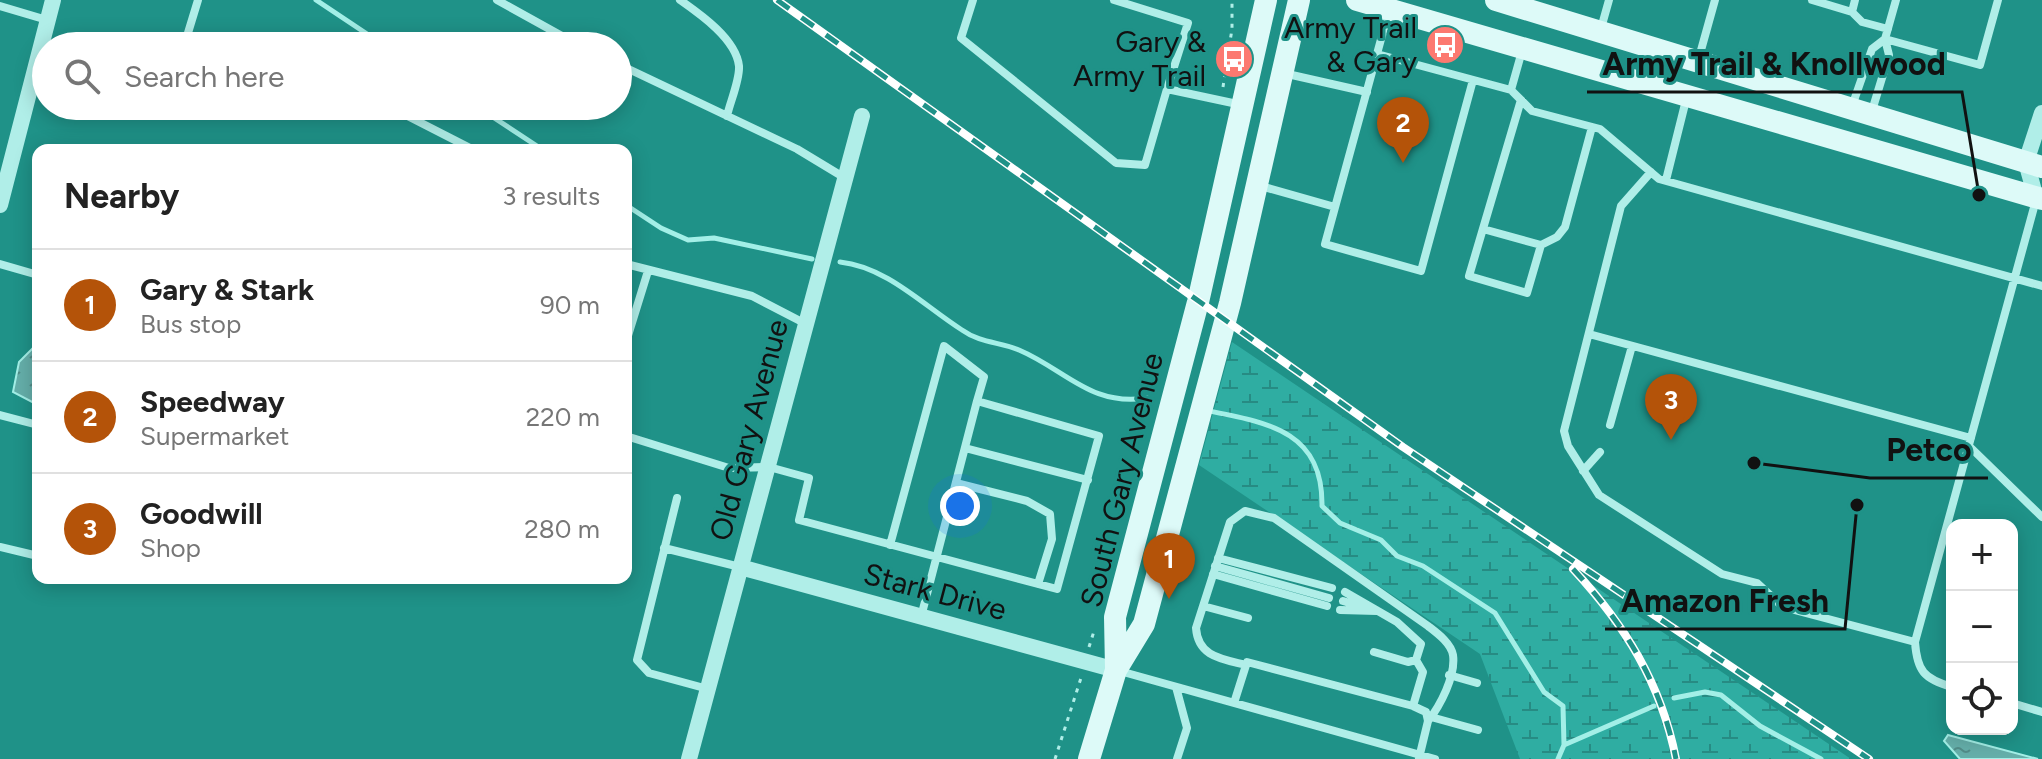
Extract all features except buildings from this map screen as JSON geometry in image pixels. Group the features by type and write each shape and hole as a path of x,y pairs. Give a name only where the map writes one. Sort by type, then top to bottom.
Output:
{"street":[{"name":"South Gary Avenue","path":"1116,670 1115,617 1198,302 1266,0"},
{"name":"South Gary Avenue","path":"1116,670 1144,624 1225,322 1299,0"},
{"path":"1357,0 1522,50 2040,196 2034,164 2042,113"},
{"path":"1496,0 2034,164"},
{"path":"43,32 49,1"},
{"path":"0,205 7,146 32,67"},
{"name":"Old Gary Avenue","path":"689,759 862,116"},
{"name":"Stark Drive","path":"740,567 1116,670"},
{"path":"1089,759 1116,670"}],"lane":[{"path":"188,32 198,0"},
{"path":"497,0 555,32"},
{"path":"680,0 705,18 733,51 739,67 727,116"},
{"path":"973,0 961,38 1116,163 1145,165 1188,23 1114,0"},
{"path":"1600,33 1609,0"},
{"path":"1697,63 1715,0"},
{"path":"1812,0 1852,12 1862,22 1888,29"},
{"path":"1852,12 1855,0"},
{"path":"1861,113 1889,55 1885,39 1896,0"},
{"path":"1885,39 1980,65 1998,0"},
{"path":"0,6 47,20"},
{"path":"1389,9 1325,244 1421,271 1473,80"},
{"path":"1861,113 1872,49 1885,39"},
{"path":"1511,90 1522,50"},
{"path":"1377,54 1511,90 1532,111 1600,129 1651,172 1666,180 2042,286"},
{"path":"632,71 797,149 845,179"},
{"path":"1282,73 1367,92"},
{"path":"1167,89 1244,106"},
{"path":"1666,180 1687,95"},
{"path":"1521,100 1469,276 1527,293 1541,245"},
{"path":"415,120 462,144"},
{"path":"1483,229 1541,245 1557,237 1565,227 1592,127"},
{"path":"1651,172 1621,206 1564,431 1568,446 1599,495 1722,574 1757,583 1783,607 1915,642"},
{"path":"1257,185 1335,207"},
{"path":"1946,684 1922,674 1916,665 1915,642 2040,196"},
{"path":"0,264 32,273"},
{"path":"632,266 752,296 807,324"},
{"path":"632,323 648,271"},
{"path":"1589,334 1970,442 2042,517"},
{"path":"890,545 944,346 984,377 921,617"},
{"path":"1610,425 1632,346"},
{"path":"632,438 729,468 769,467 809,478 799,520 1057,589 1099,436 977,401"},
{"path":"0,415 32,423"},
{"path":"965,448 1088,480"},
{"path":"1583,471 1600,452"},
{"path":"956,483 1027,501 1050,514 1052,539 1038,584"},
{"path":"677,498 637,660 649,673 708,689"},
{"path":"1420,757 1430,719 1443,698 1453,656 1449,646 1428,626 1274,518 1245,511 1230,522 1196,628 1198,642 1203,649 1219,658 1413,706 1426,712 1430,719 1478,730"},
{"path":"0,547 32,555"},
{"path":"664,548 740,567"},
{"path":"1215,566 1330,598 1215,566"},
{"path":"1343,601 1378,611 1416,637 1421,644 1416,660 1423,672 1413,706"},
{"path":"1202,609 1248,618"},
{"path":"1374,652 1408,662 1416,660"},
{"path":"1234,703 1246,664"},
{"path":"1116,670 1435,759"},
{"path":"1449,675 1477,683"},
{"path":"1176,687 1187,728 1177,759"},
{"path":"2018,705 2042,712"}],"path":[{"path":"1223,87 1232,29 1232,0"},
{"path":"1055,759 1078,687"}],"green space":[{"path":"1232,342 1851,759 1520,759 1480,654 1199,465"}],"water":[{"path":"32,349 32,402 13,392 19,362"},
{"path":"1948,735 2038,759 1960,759 1944,741"}],"waterway":[{"path":"316,0 364,32"},
{"path":"497,120 534,144"},
{"path":"632,209 661,228 688,240 714,238 812,259"},
{"path":"840,262 874,271 969,334 1019,350 1094,392 1127,399 1147,398"},
{"path":"1209,411 1253,420 1289,435 1303,447 1313,462 1320,481 1322,506 1340,523 1381,540 1397,556 1423,566 1495,613 1544,692 1563,706 1564,745"},
{"path":"1674,698 1705,692 1721,695 1760,726 1821,759"},
{"path":"1558,759 1564,745 1654,706"}],"railway":[{"path":"777,0 1403,447 1869,759"},
{"path":"1573,569 1609,612 1638,656 1661,705 1676,759"}],"place":[{"name":"Army Trail & Gary","path":"1445,45"},
{"name":"Gary & Army Trail","path":"1234,59"},
{"name":"Speedway","path":"1403,163"},
{"name":"Army Trail & Knollwood","path":"1979,195"},
{"name":"Goodwill","path":"1671,440"},
{"name":"Petco","path":"1754,463"},
{"name":"Amazon Fresh","path":"1857,505"},
{"name":"Gary & Stark","path":"1169,599"}]}
